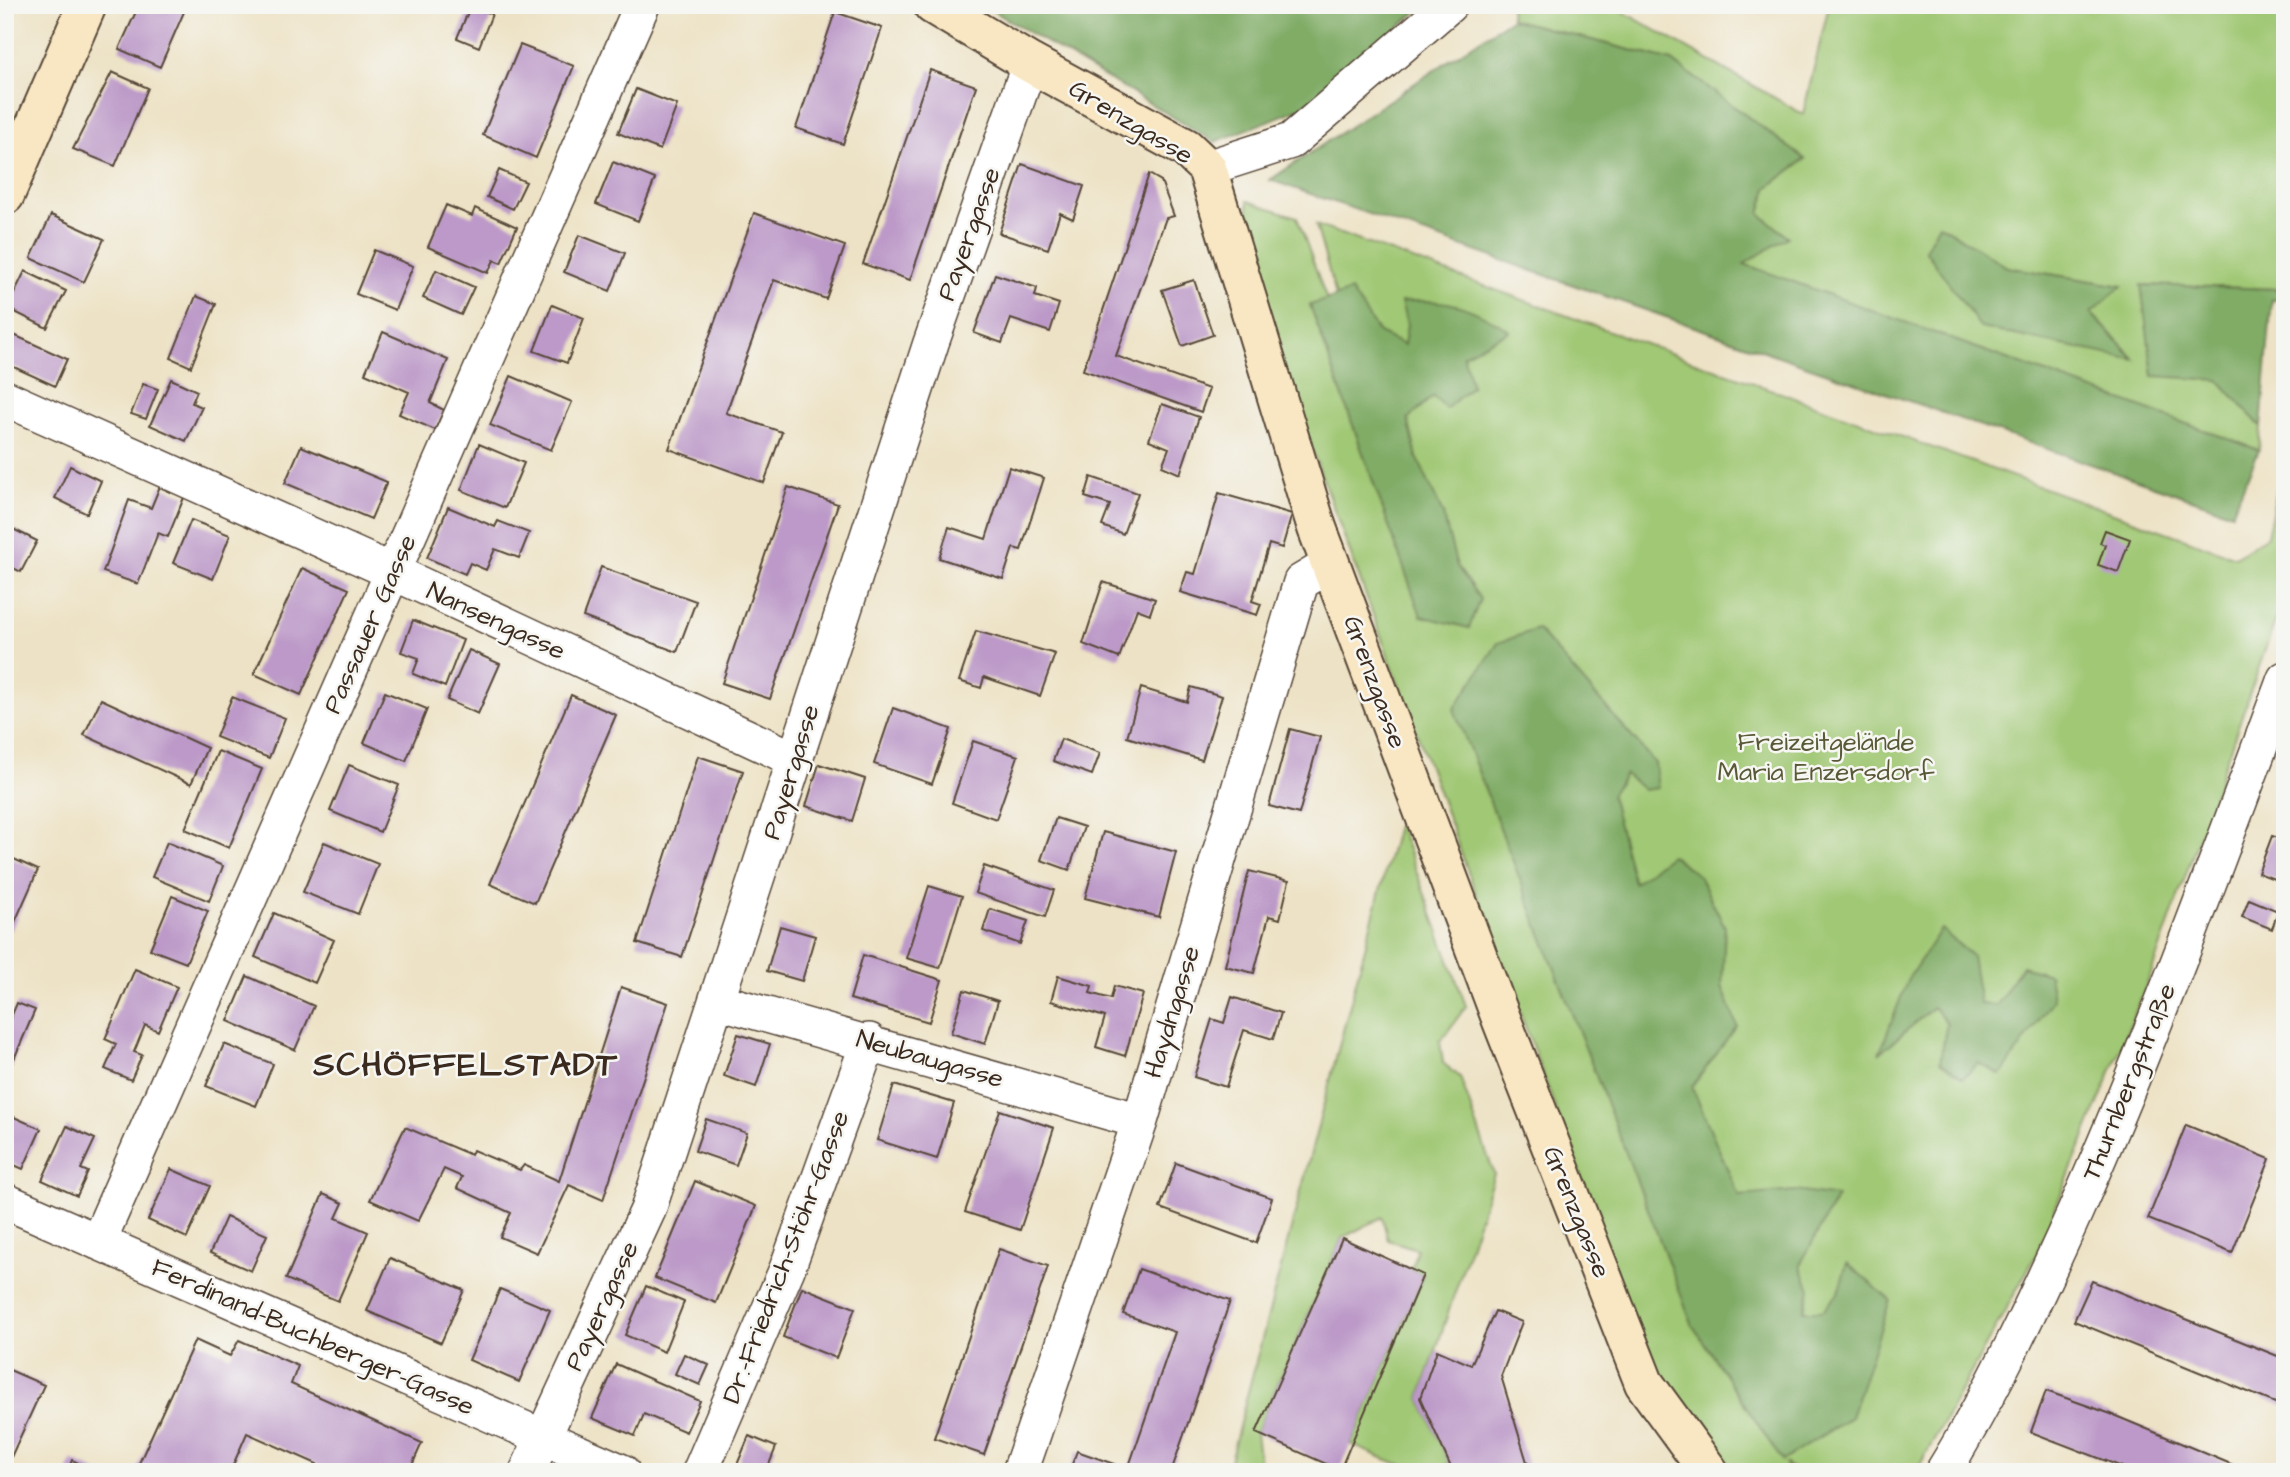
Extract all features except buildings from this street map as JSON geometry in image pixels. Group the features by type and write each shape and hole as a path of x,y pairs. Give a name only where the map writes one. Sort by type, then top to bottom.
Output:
{"street":[{"path":"5,195 87,5"},
{"name":"Passauer Gasse","path":"98,1242 642,5"},
{"name":"Grenzgasse","path":"933,5 1030,63 1186,149 1207,168 1331,565 1502,1021 1644,1383 1709,1472"},
{"path":"1207,168 1291,141 1449,5"},
{"name":"Payergasse","path":"527,1472 648,1210 719,1001 794,759 931,343 1030,63"},
{"name":"Nansengasse","path":"5,398 393,572 794,759"},
{"name":"Haydngasse","path":"1020,1472 1140,1121 1301,582 1331,565"},
{"name":"Thurnbergstraße","path":"1943,1472 1984,1404 2133,1082 2285,679"},
{"name":"Neubaugasse","path":"719,1001 869,1041 1140,1121"},
{"name":"Dr.-Friedrich-Stöhr-Gasse","path":"700,1472 787,1269 869,1041"},
{"name":"Ferdinand-Buchberger-Gasse","path":"5,1201 622,1472"}],"green space":[{"path":"983,5 1425,5 1301,108 1215,142"},
{"path":"1510,5 1611,5 1803,114 1829,5 2285,5 2285,272 2281,289 2141,285 2261,427 2259,450 1743,264 1787,237 1760,214 1767,188 1804,160 1672,61 1511,19","holes":["1939,224 2007,267 2121,286 2091,313 2134,358"]},
{"path":"1511,19 1672,61 1805,159 1767,188 1760,214 1788,237 1744,264 2259,450 2232,513 1270,180"},
{"name":"Freizeitgelände Maria Enzersdorf","path":"1248,201 1297,217 1374,431 1316,225 2235,557 2267,536 2285,454 2285,593 2151,974 2037,1253 1916,1472 1795,1472 1785,1463 1789,1472 1729,1472 1648,1359 1246,271"},
{"path":"1939,224 2007,267 2122,286 2091,313 2135,360 1981,328 1925,250"},
{"path":"2141,285 2281,289 2279,299 2272,299 2261,427 2219,380 2153,376"},
{"path":"1351,291 1379,333 1404,345 1407,325 1401,302 1432,301 1458,306 1483,315 1510,331 1463,355 1472,386 1446,409 1433,396 1408,419 1417,457 1443,514 1457,566 1480,599 1469,628 1421,616 1310,305"},
{"path":"1537,629 1655,763 1658,788 1644,790 1625,774 1611,795 1634,883 1671,855 1699,876 1725,927 1722,986 1737,1026 1692,1087 1739,1196 1795,1191 1837,1197 1800,1265 1810,1289 1804,1311 1823,1311 1838,1293 1847,1263 1890,1300 1851,1417 1782,1461 1693,1326 1454,709 1498,643"},
{"path":"1398,822 1466,1006 1440,1042 1443,1063 1460,1077 1494,1174 1420,1398 1450,1464 1413,1467 1387,1460 1351,1444 1423,1275 1411,1269 1417,1249 1388,1240 1382,1217 1342,1238 1256,1433 1261,1472 1227,1472"},
{"path":"1941,929 1972,956 1980,1004 1997,1005 2022,966 2049,974 2053,1000 2001,1075 1978,1063 1963,1078 1940,1062 1947,1023 1933,1007 1879,1054 1908,979"}],"district":[{"name":"SCHÖFFELSTADT","path":"466,1065"}]}
